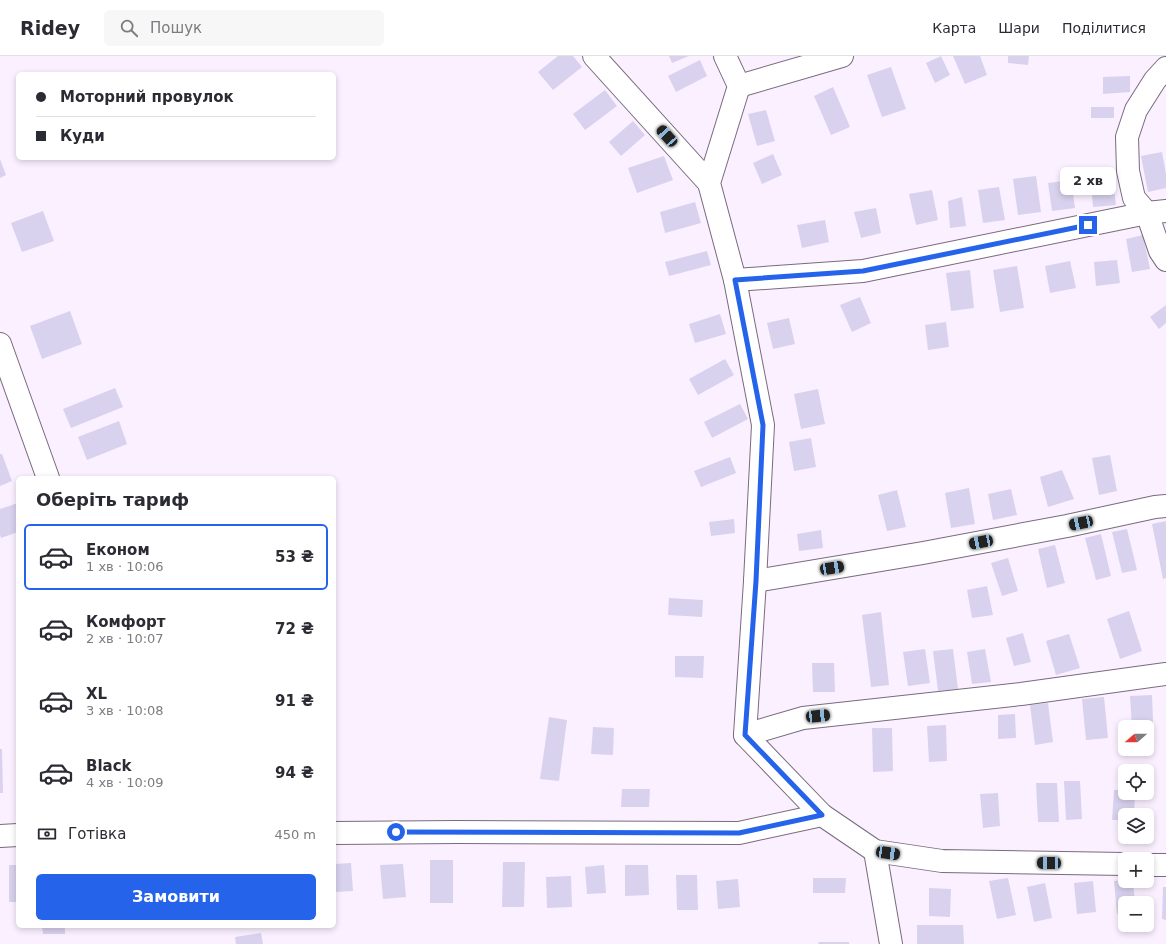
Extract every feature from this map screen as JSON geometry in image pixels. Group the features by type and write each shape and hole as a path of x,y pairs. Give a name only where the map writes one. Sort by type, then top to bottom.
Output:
{"street":[{"path":"594,56 710,182 735,280 763,425 756,581 745,735 822,815 875,851 942,861 1118,864"},
{"path":"710,182 739,86 724,56"},
{"path":"739,86 842,56"},
{"path":"1157,212 1134,198 1128,171 1127,137 1136,110 1155,80 1166,68"},
{"path":"735,280 863,271 1157,212"},
{"path":"1157,212 1160,251 1166,260"},
{"path":"0,344 47,476"},
{"path":"756,581 923,553 1166,506"},
{"path":"745,735 803,718 1021,694 1166,674"},
{"path":"336,833 739,833 822,815"},
{"path":"0,836 16,835"},
{"path":"875,851 891,944"},
{"path":"1154,865 1166,865"}],"building":[{"path":"558,56 573,56 582,67 553,90 538,72"},
{"path":"669,56 689,56 672,63"},
{"path":"941,56 950,75 935,83 926,63"},
{"path":"953,56 980,56 987,75 965,84"},
{"path":"1008,56 1029,56 1028,65 1008,63"},
{"path":"700,60 707,76 676,92 668,76"},
{"path":"891,67 906,109 882,117 867,75"},
{"path":"1130,76 1130,92 1103,94 1103,77"},
{"path":"833,87 850,127 831,135 814,96"},
{"path":"605,90 617,106 585,130 573,114"},
{"path":"1091,107 1114,107 1114,118 1091,118"},
{"path":"766,110 775,141 757,146 748,114"},
{"path":"633,121 645,135 621,156 609,142"},
{"path":"1162,152 1166,174 1166,188 1148,192 1141,156"},
{"path":"773,154 782,175 762,184 753,163"},
{"path":"664,156 673,180 637,193 628,168"},
{"path":"0,159 6,175 0,178"},
{"path":"1036,176 1041,212 1018,215 1013,179"},
{"path":"1071,180 1075,208 1052,211 1048,183"},
{"path":"1113,181 1116,205 1093,207 1091,183"},
{"path":"999,187 1005,220 983,223 978,190"},
{"path":"932,190 938,220 916,225 909,194"},
{"path":"962,197 966,226 950,228 948,201"},
{"path":"695,202 701,223 665,233 660,212"},
{"path":"876,208 881,233 861,238 854,212"},
{"path":"43,211 54,241 22,252 11,223"},
{"path":"825,220 829,242 802,248 797,225"},
{"path":"1143,235 1150,269 1132,272 1126,239"},
{"path":"707,251 711,265 669,276 665,262"},
{"path":"1117,260 1120,283 1096,286 1094,262"},
{"path":"1070,261 1076,288 1050,293 1045,266"},
{"path":"1017,266 1024,308 1000,312 993,270"},
{"path":"970,270 974,308 951,311 946,273"},
{"path":"860,297 871,323 852,332 840,305"},
{"path":"1166,305 1166,323 1159,329 1150,317"},
{"path":"70,311 82,344 42,359 30,326"},
{"path":"720,314 726,334 695,343 689,324"},
{"path":"789,318 795,344 773,349 767,323"},
{"path":"946,322 949,347 928,350 925,325"},
{"path":"725,359 734,375 698,395 689,379"},
{"path":"115,388 123,407 71,428 63,409"},
{"path":"818,389 825,424 801,429 794,394"},
{"path":"740,404 748,419 712,438 704,422"},
{"path":"119,421 127,444 87,460 78,437"},
{"path":"811,438 816,467 794,471 789,442"},
{"path":"0,454 2,454 12,481 0,486"},
{"path":"1110,455 1117,491 1099,495 1092,458"},
{"path":"730,457 736,473 701,487 694,471"},
{"path":"1062,470 1074,499 1048,507 1040,477"},
{"path":"969,488 975,524 951,528 945,493"},
{"path":"1011,489 1017,515 993,520 988,494"},
{"path":"897,490 906,527 887,531 878,495"},
{"path":"16,504 16,533 1,538 0,535 0,509"},
{"path":"734,519 735,533 711,536 709,522"},
{"path":"1166,521 1166,578 1163,579 1152,524"},
{"path":"1127,529 1137,570 1122,573 1112,532"},
{"path":"821,530 823,548 799,551 797,534"},
{"path":"1101,534 1111,576 1096,580 1085,538"},
{"path":"1055,545 1065,583 1047,588 1038,549"},
{"path":"1008,558 1018,591 1002,596 991,563"},
{"path":"987,586 993,615 972,618 967,590"},
{"path":"669,598 703,600 702,617 668,615"},
{"path":"1129,611 1142,651 1120,659 1107,619"},
{"path":"881,612 889,685 871,687 862,615"},
{"path":"1023,633 1031,662 1014,666 1006,638"},
{"path":"1069,634 1080,668 1056,675 1046,641"},
{"path":"925,649 930,683 908,686 903,652"},
{"path":"953,649 958,689 938,691 933,651"},
{"path":"985,649 991,682 972,684 967,652"},
{"path":"675,656 704,656 703,678 675,677"},
{"path":"812,663 834,663 835,692 813,692"},
{"path":"1152,695 1153,720 1132,720 1130,696"},
{"path":"1104,697 1108,738 1086,740 1082,699"},
{"path":"1048,703 1053,742 1035,745 1030,705"},
{"path":"1015,714 1016,738 998,739 998,715"},
{"path":"549,717 567,720 559,781 540,779"},
{"path":"946,725 947,761 929,762 927,726"},
{"path":"593,727 614,728 613,755 591,754"},
{"path":"872,728 892,728 893,771 873,772"},
{"path":"0,749 2,749 3,793 0,793"},
{"path":"1064,781 1080,781 1082,819 1066,820"},
{"path":"1036,783 1057,783 1059,822 1038,822"},
{"path":"622,789 650,789 649,807 621,807"},
{"path":"1114,790 1118,790 1118,800 1135,800 1134,808 1118,808 1118,820 1112,820"},
{"path":"998,793 1000,826 983,828 980,794"},
{"path":"430,860 453,860 453,903 430,903"},
{"path":"503,862 525,862 524,907 502,907"},
{"path":"351,863 353,891 336,892 336,864"},
{"path":"403,864 406,897 383,899 380,865"},
{"path":"9,865 16,865 16,902 9,902"},
{"path":"604,865 606,893 587,894 585,867"},
{"path":"625,865 648,865 649,895 625,896"},
{"path":"676,875 697,875 698,910 677,910"},
{"path":"571,876 572,907 547,908 546,877"},
{"path":"813,878 846,878 845,893 813,893"},
{"path":"1008,878 1016,915 997,919 989,881"},
{"path":"738,879 740,907 718,909 716,881"},
{"path":"1093,881 1096,912 1077,914 1074,883"},
{"path":"1114,881 1118,881 1118,888 1134,888 1134,896 1118,896 1117,914"},
{"path":"1045,883 1052,918 1034,922 1027,887"},
{"path":"1163,887 1166,887 1166,920 1162,919"},
{"path":"929,888 951,889 950,917 929,916"},
{"path":"917,925 963,925 964,944 917,944"},
{"path":"42,928 65,928 65,934 43,934"},
{"path":"261,933 263,944 236,944 235,937"},
{"path":"819,942 849,942 849,944 818,944"}],"route":[{"path":"396,832 739,833 822,815 745,735 756,581 763,425 735,280 863,271 1088,225"}]}
